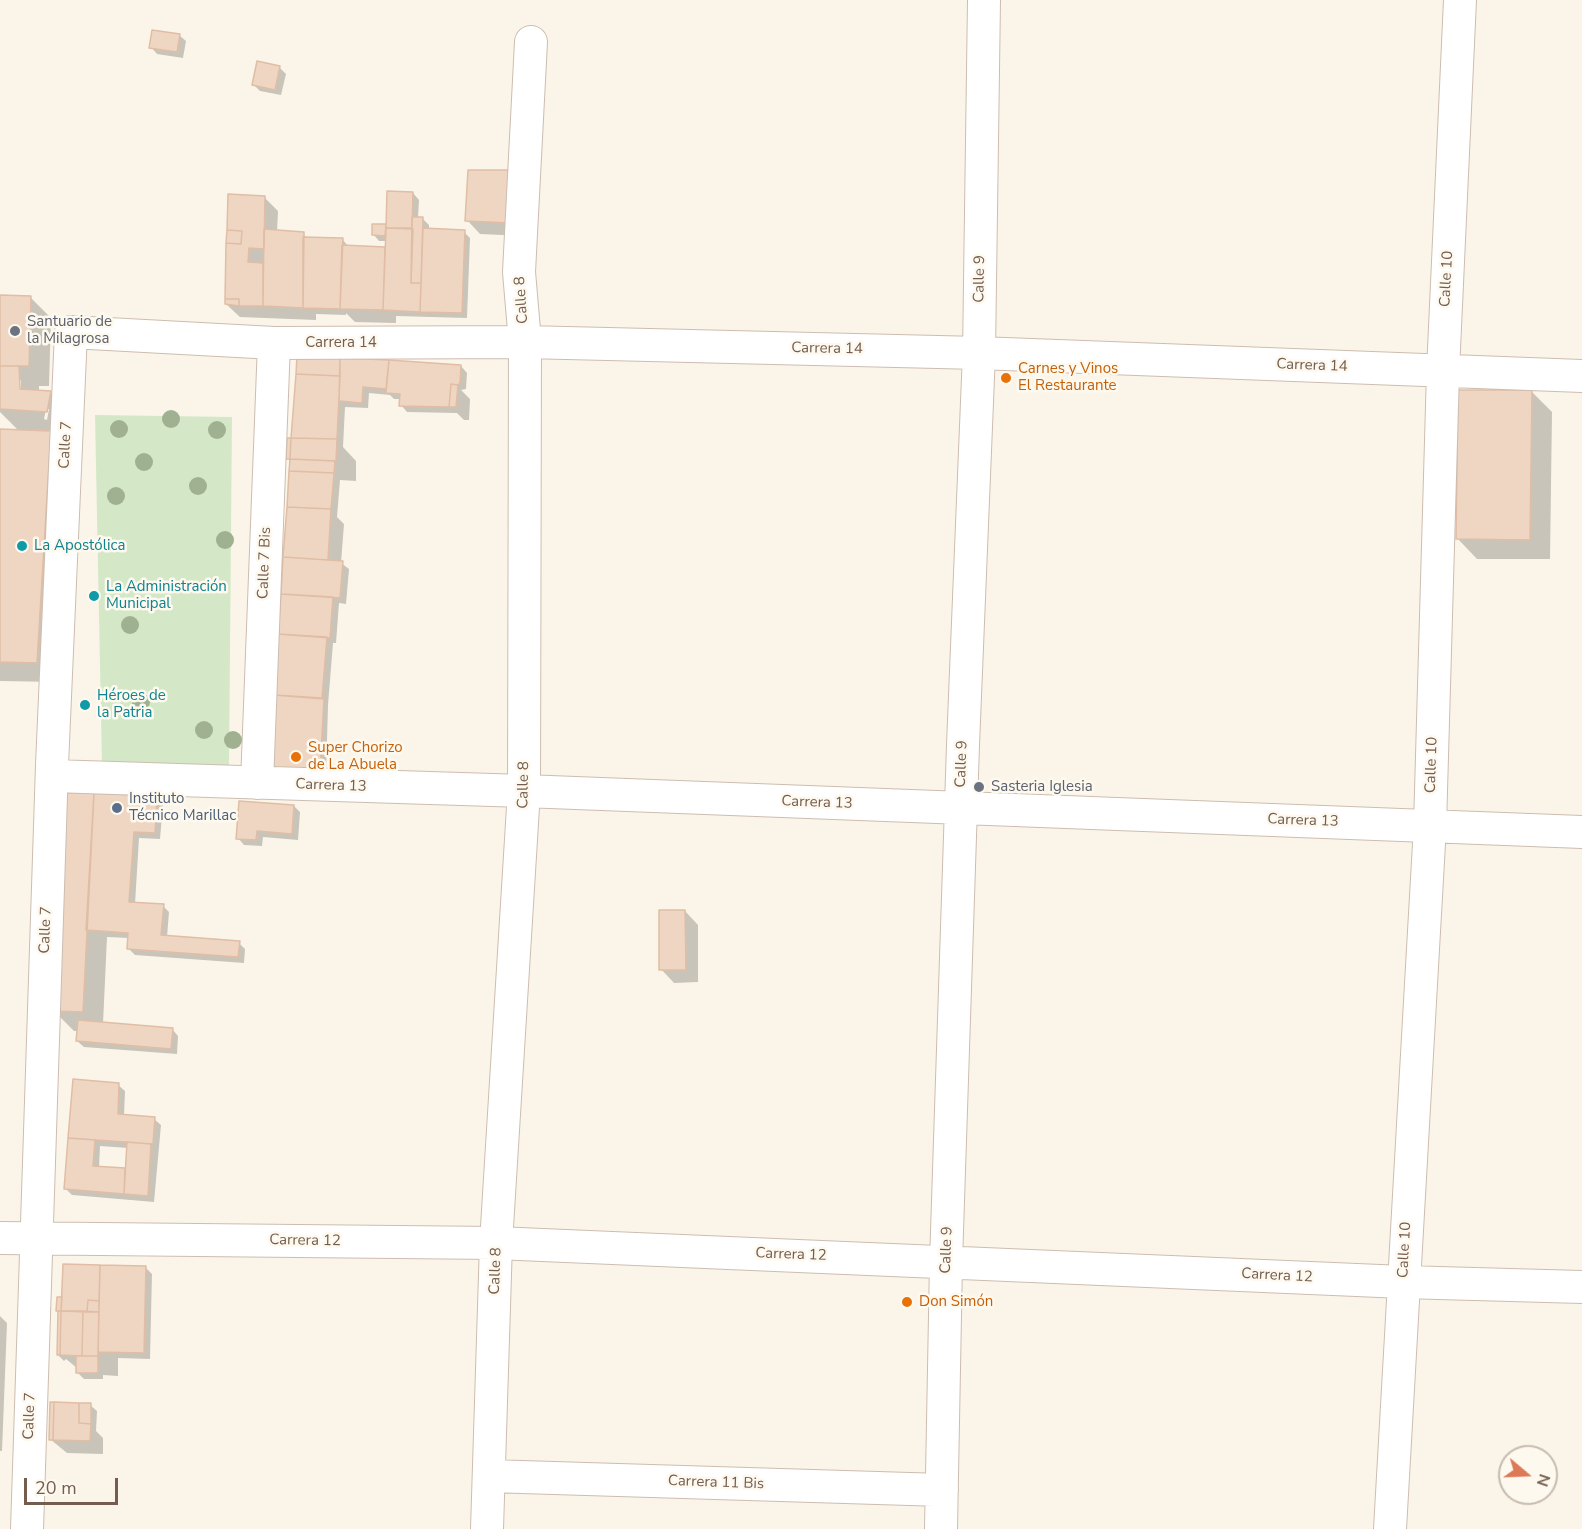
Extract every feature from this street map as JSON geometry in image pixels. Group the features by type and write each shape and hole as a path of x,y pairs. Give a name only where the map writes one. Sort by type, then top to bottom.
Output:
{"street":[{"name":"Calle 9","path":"941,1529 946,1262 979,353 984,0"},
{"name":"Calle 10","path":"1390,1529 1430,826 1443,371 1460,0"},
{"name":"Calle 8","path":"487,1529 496,1243 525,791 525,342 519,272 531,42"},
{"name":"Carrera 14","path":"71,332 274,343 525,342 979,353 1582,375"},
{"name":"Calle 7","path":"27,1529 52,776 71,332"},
{"name":"Calle 7 Bis","path":"257,783 274,343"},
{"name":"Carrera 13","path":"52,776 525,791 1582,832"},
{"name":"Carrera 12","path":"0,1238 496,1243 1403,1282 1582,1287"},
{"name":"Carrera 11 Bis","path":"489,1476 942,1490"}],"green space":[{"path":"95,415 232,417 229,767 102,766"}],"building":[{"path":"152,30 180,34 177,52 149,48"},
{"path":"257,61 280,66 275,90 252,85"},
{"path":"468,170 512,170 511,223 465,221"},
{"path":"387,191 413,192 412,228 386,228"},
{"path":"228,194 265,196 264,249 249,248 248,262 263,263 263,306 239,306 239,299 225,299 226,243 241,244 242,231 227,230"},
{"path":"412,217 423,217 421,283 411,283"},
{"path":"372,224 386,224 385,236 372,235"},
{"path":"386,228 413,229 411,283 421,283 420,312 383,310"},
{"path":"423,228 465,230 462,313 420,312"},
{"path":"264,229 304,232 303,308 263,306"},
{"path":"227,230 242,231 241,244 226,243"},
{"path":"303,237 343,238 340,309 303,308"},
{"path":"342,245 385,247 383,310 340,309"},
{"name":"Santuario de la Milagrosa","path":"0,295 31,296 29,366 0,366"},
{"path":"225,299 239,299 239,306 225,304"},
{"path":"297,355 340,358 340,376 296,374"},
{"path":"340,358 389,360 386,389 363,387 362,403 339,401"},
{"path":"389,360 461,365 460,383 451,384 449,407 399,406 400,394 386,393"},
{"path":"0,366 19,366 20,389 51,391 47,412 0,409"},
{"path":"296,374 340,376 337,439 291,438"},
{"path":"451,384 458,385 456,407 449,407"},
{"path":"1458,390 1532,390 1530,540 1456,539"},
{"name":"La Apostólica","path":"0,429 51,431 37,663 0,662"},
{"path":"287,438 291,438 290,459 286,459"},
{"path":"291,438 337,439 336,461 290,459"},
{"path":"290,459 335,461 334,473 289,471"},
{"path":"289,471 334,473 331,509 287,507"},
{"path":"287,507 331,509 328,560 283,557"},
{"path":"283,557 343,561 340,598 281,594"},
{"path":"281,594 333,597 330,638 278,634"},
{"path":"278,634 327,637 322,698 274,695"},
{"path":"274,695 324,699 320,771 270,767"},
{"path":"63,792 94,793 83,1012 52,1011"},
{"path":"94,793 157,796 155,833 134,832 129,902 164,904 161,935 240,941 238,957 127,949 128,933 86,930"},
{"path":"239,801 294,805 292,834 257,831 256,840 236,839"},
{"path":"659,910 685,910 686,970 659,970"},
{"path":"78,1020 173,1028 171,1049 76,1041"},
{"path":"73,1079 119,1083 118,1114 155,1117 153,1144 68,1138"},
{"path":"68,1138 95,1140 93,1166 125,1168 124,1194 64,1189"},
{"path":"127,1142 151,1144 148,1196 124,1194"},
{"path":"63,1264 100,1265 99,1301 88,1300 87,1312 61,1311"},
{"path":"100,1265 146,1266 144,1353 98,1352"},
{"path":"57,1297 62,1297 61,1311 56,1311"},
{"path":"88,1300 99,1301 99,1312 87,1312"},
{"path":"58,1311 61,1311 60,1355 57,1355"},
{"path":"61,1311 83,1311 82,1356 60,1355"},
{"path":"83,1311 99,1312 98,1356 82,1356"},
{"path":"76,1356 98,1356 98,1373 76,1373"},
{"path":"50,1402 54,1402 53,1440 49,1440"},
{"path":"54,1402 79,1403 79,1423 91,1424 90,1441 53,1440"},
{"path":"79,1403 91,1403 91,1424 79,1423"}],"place":[{"name":"Santuario de la Milagrosa","path":"15,331"},
{"name":"Carnes y Vinos El Restaurante","path":"1006,378"},
{"name":"La Apostólica","path":"22,546"},
{"name":"La Administración Municipal","path":"94,596"},
{"name":"Héroes de la Patria","path":"85,705"},
{"name":"Super Chorizo de La Abuela","path":"296,757"},
{"name":"Sasteria Iglesia","path":"979,787"},
{"name":"Instituto Técnico Marillac","path":"117,808"},
{"name":"Don Simón","path":"907,1302"}]}
